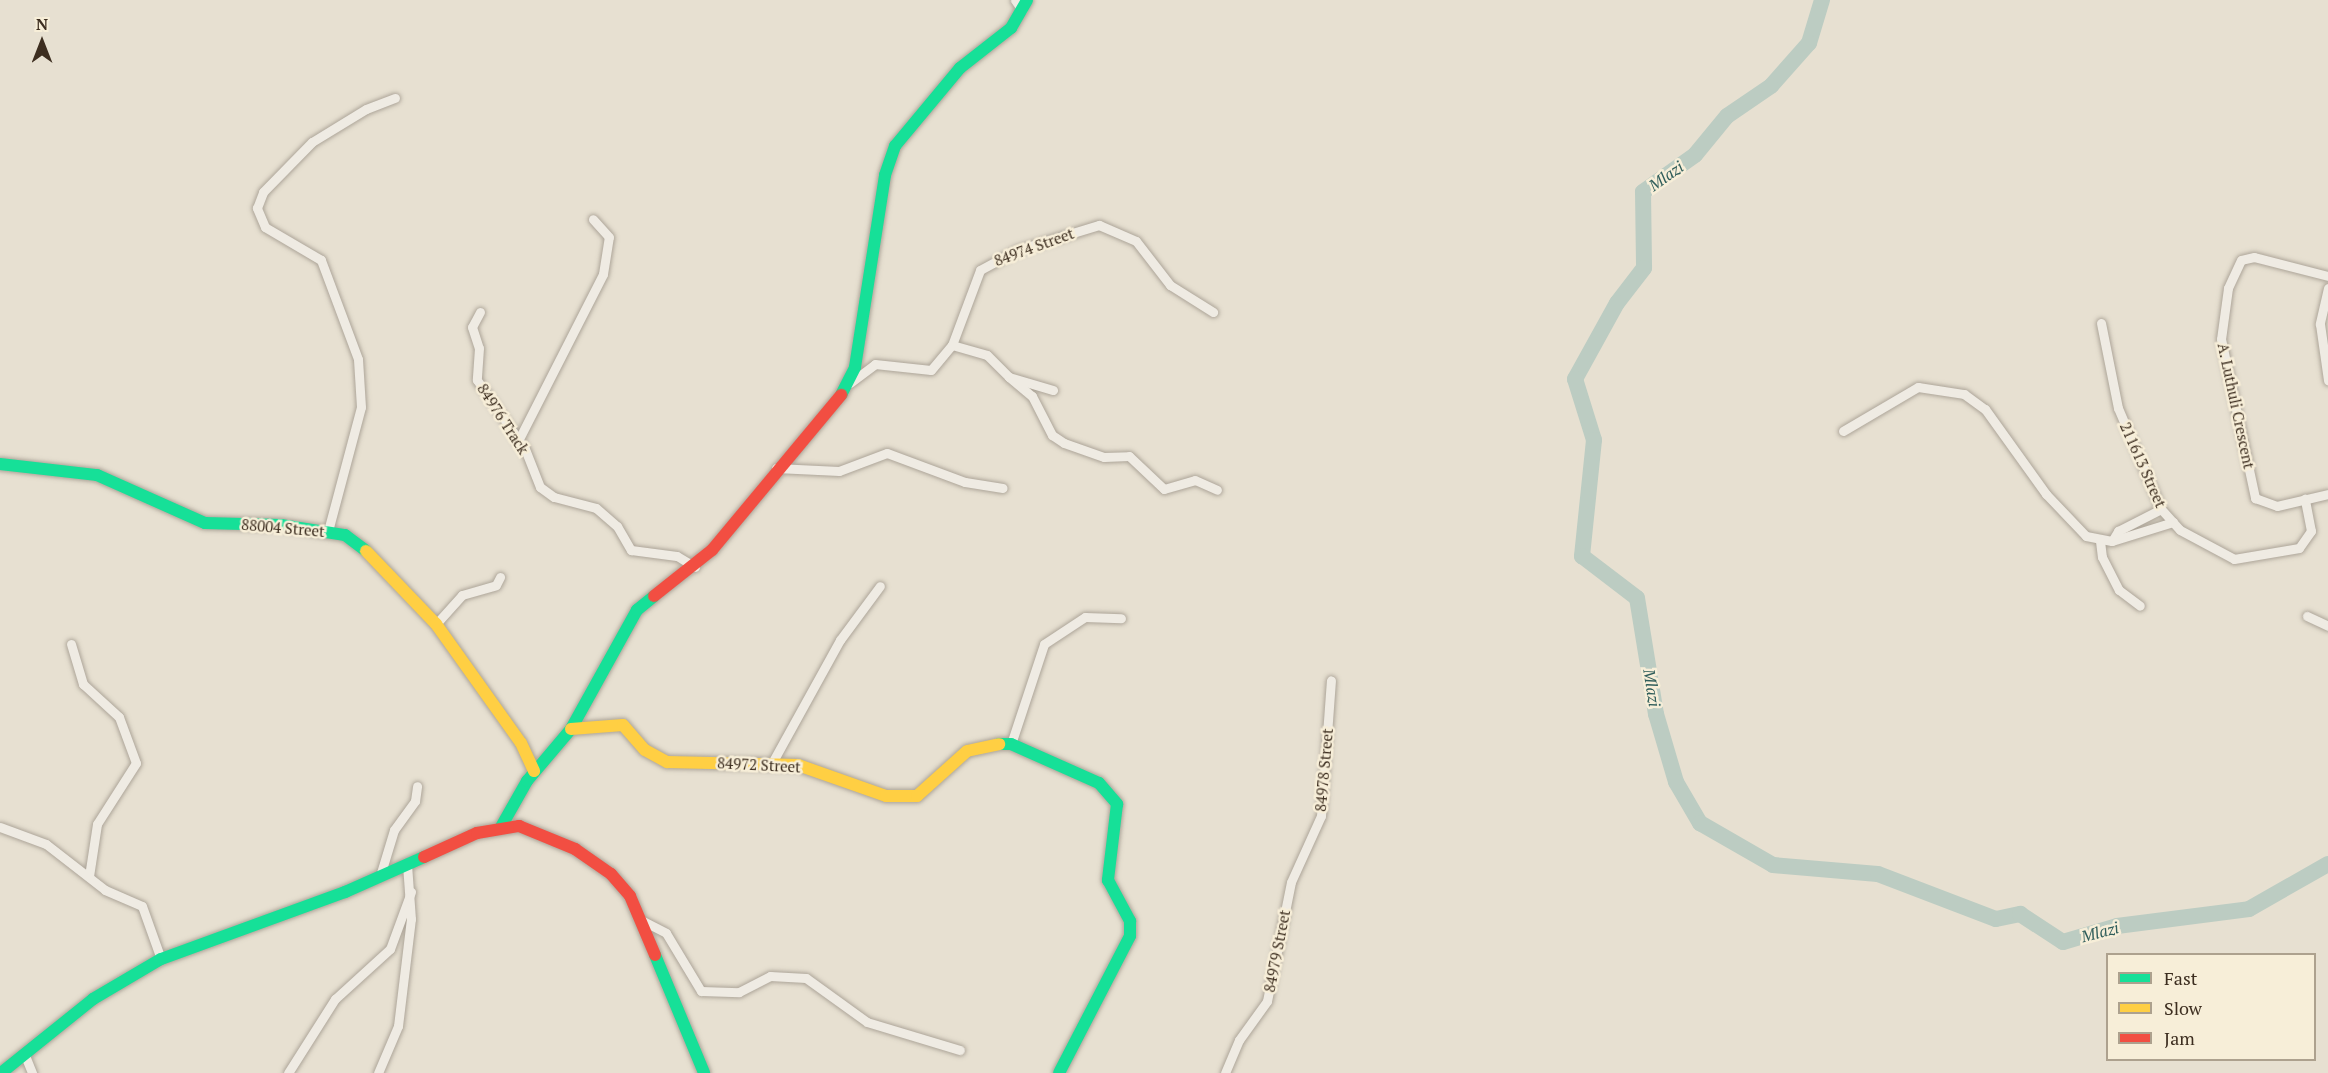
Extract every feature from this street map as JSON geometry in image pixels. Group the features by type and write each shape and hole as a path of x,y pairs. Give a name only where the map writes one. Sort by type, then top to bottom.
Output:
{"street":[{"path":"501,827 534,771 571,729 630,620 694,567 848,385 895,146 945,83 1011,28 1021,3"},
{"path":"328,531 362,407 358,359 321,260 265,227 256,208 263,192 312,142 366,109 395,98"},
{"path":"518,441 603,274 609,237 593,219"},
{"name":"84974 Street","path":"848,385 875,364 931,370 952,345 980,270 1017,250 1099,225 1136,241 1170,285 1213,312"},
{"name":"A. Luthuli Crescent","path":"2328,276 2254,257 2241,260 2223,314 2221,339 2255,498 2277,506 2328,495"},
{"path":"2328,288 2320,324 2328,380"},
{"name":"84976 Track","path":"480,312 472,327 478,348 477,380 518,441 547,493 596,508 617,526 631,550 677,556 694,567"},
{"name":"211613 Street","path":"2100,323 2118,408 2161,509 2173,522 2216,551 2249,559 2306,542 2311,531 2305,500"},
{"path":"952,345 987,355 1032,396 1052,435 1064,443 1104,457 1129,456 1164,489 1195,480 1217,490"},
{"path":"1009,376 1053,390"},
{"path":"1843,431 1918,387 1964,394 1985,409 2046,494 2086,536 2100,541 2112,541 2173,522"},
{"path":"776,468 838,471 887,453 965,482 1003,488"},
{"name":"88004 Street","path":"0,464 97,474 205,523 328,531 367,549 436,624 521,743 534,771"},
{"path":"2112,541 2118,531 2161,509"},
{"path":"2100,541 2102,557 2119,590 2140,606"},
{"path":"436,624 462,595 496,585 500,577"},
{"path":"772,763 840,640 880,586"},
{"path":"2307,616 2328,626"},
{"path":"1059,1073 1130,936 1130,921 1110,894 1108,880 1117,804 1092,779 1011,744 1044,644 1085,617 1120,618"},
{"path":"71,644 83,684 119,717 136,763 97,824 89,876"},
{"name":"84978 Street","path":"1303,856 1321,816 1331,680"},
{"name":"84972 Street","path":"571,729 623,724 645,750 667,762 772,763 816,769 886,796 905,798 932,788 978,745 1011,744"},
{"path":"380,876 394,830 417,786"},
{"path":"0,827 46,844 89,876 142,906 161,959"},
{"path":"1,1073 93,999 161,959 380,876 501,827 533,828 575,849 610,874 641,920 704,1073"},
{"name":"84979 Street","path":"1225,1073 1239,1040 1267,1001 1284,909 1303,856"},
{"path":"378,1073 399,1026 411,892 407,864"},
{"path":"288,1073 335,999 390,949 411,892"},
{"path":"641,920 666,933 700,991 739,992 770,976 806,978 867,1022 960,1050"},
{"path":"24,1053 32,1073"}],"waterway":[{"name":"Mlazi","path":"1822,0 1809,43 1771,86 1727,116 1695,155 1643,192 1644,268 1617,303 1575,379 1594,440 1582,556 1637,598 1656,714 1676,782 1700,823 1773,865 1878,874 1996,919 2020,914 2063,942 2117,926 2249,909 2328,864"}],"traffic: fast":[{"path":"841,395 855,367 885,175 895,146 960,68 1011,28 1027,0"},
{"path":"0,464 97,475 205,523 281,525 345,535 366,551"},
{"path":"501,827 527,781 571,729 637,610 654,596"},
{"path":"999,744 1011,744 1099,783 1117,804 1108,880 1130,921 1130,936 1059,1073"},
{"path":"1,1073 93,999 161,959 345,892 424,857"},
{"path":"655,955 704,1073"}],"traffic: slow":[{"path":"366,551 436,624 521,743 534,771"},
{"path":"571,729 623,725 645,750 667,762 798,765 886,796 917,796 967,751 999,744"}],"traffic: jam":[{"path":"654,596 712,550 841,395"},
{"path":"424,857 477,833 519,826 575,849 611,874 630,896 655,955"}]}
